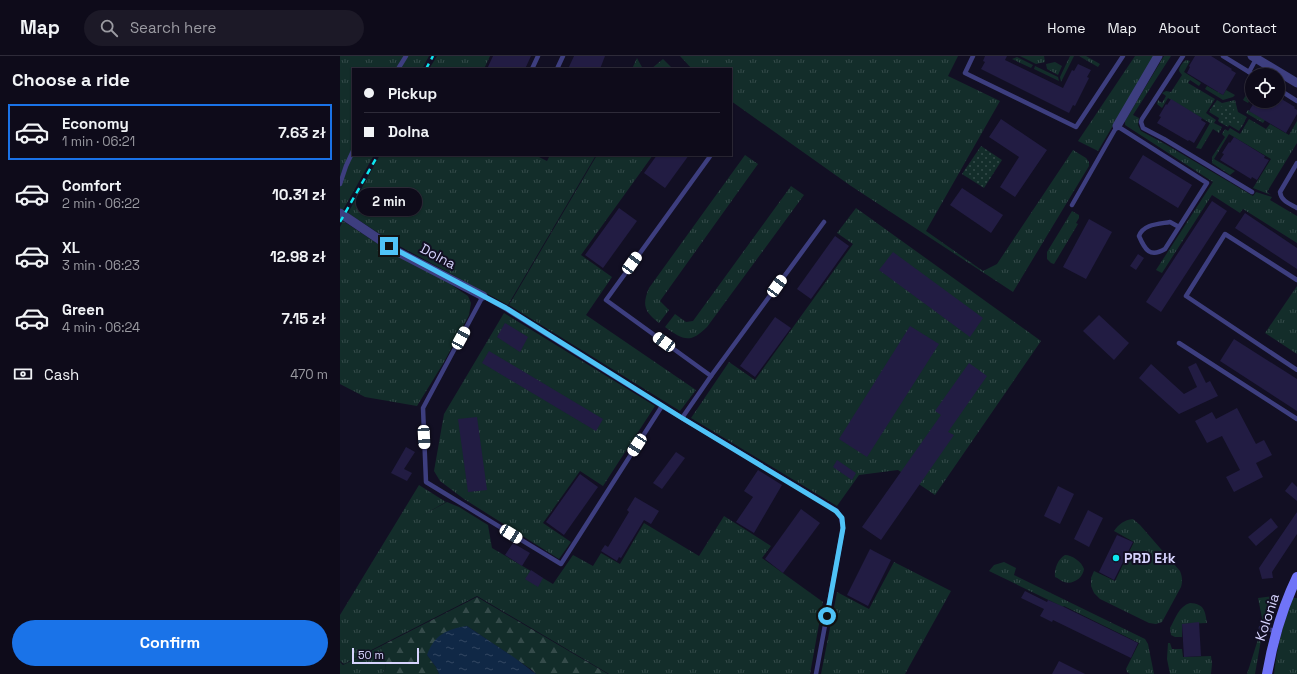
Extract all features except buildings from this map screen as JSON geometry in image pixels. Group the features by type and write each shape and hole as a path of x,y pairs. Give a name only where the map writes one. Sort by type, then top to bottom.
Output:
{"street":[{"path":"1117,126 1158,56"},
{"path":"1254,57 1297,83"},
{"name":"Dolna","path":"340,213 398,252 484,296"},
{"name":"Kolonia","path":"1268,672 1276,631 1297,577"}],"lane":[{"path":"399,68 406,56"},
{"path":"532,68 538,56"},
{"path":"557,68 563,56"},
{"path":"973,56 965,73 1076,127 1123,56"},
{"path":"1183,56 1142,119 1141,122 1143,128 1252,192"},
{"path":"1223,56 1245,70"},
{"path":"1250,68 1254,57"},
{"path":"1285,93 1297,101"},
{"path":"1072,205 1117,126 1207,183 1179,227 1165,249 1158,253 1152,253 1145,249 1139,236 1140,231 1149,226 1170,222 1179,227"},
{"path":"340,184 352,153"},
{"path":"709,156 606,300 711,376"},
{"path":"1297,163 1280,192 1280,195 1284,200 1297,208"},
{"path":"682,418 824,222"},
{"path":"1297,280 1225,234 1186,296 1297,370"},
{"path":"662,406 561,564 426,482 422,408 484,296 506,308 662,406 836,511 842,518 843,528 816,674"},
{"path":"1179,342 1297,419"},
{"path":"1261,628 1276,631"}],"green space":[{"path":"340,56 429,56 423,68 352,68 352,156 373,156 343,210 340,208"},
{"path":"437,56 490,56 484,68 430,68"},
{"path":"680,56 958,56 948,76 1000,101 926,231 983,271 997,264 1073,150 1086,158 1089,162 1089,166 1013,292 851,186 732,102 732,68 691,68"},
{"path":"1020,56 1044,56 1045,62 1036,64"},
{"path":"1070,56 1074,56 1061,82 1060,77"},
{"path":"1079,56 1086,56 1100,64 1098,67"},
{"path":"1135,56 1154,56 1098,151 1078,141"},
{"path":"1164,56 1171,56 1133,115 1139,118 1138,125 1141,131 1253,196 1256,192 1272,197 1270,200 1297,216 1297,243 1243,209 1240,213 1212,195 1162,273 1156,270 1213,182 1125,125 1125,121"},
{"path":"1017,57 1033,65 1031,68 1012,59"},
{"path":"637,58 642,68 632,68"},
{"path":"663,59 672,68 652,68"},
{"path":"1186,60 1190,61 1184,72 1201,83 1199,86 1190,80 1188,83 1215,99 1206,113 1216,120 1214,123 1222,127 1219,133 1213,129 1201,149 1196,148 1210,123 1168,98 1162,108 1157,104 1158,100 1162,103 1166,96 1162,93 1166,91 1171,92 1182,75 1179,69"},
{"path":"1055,62 1062,66 1058,75 1047,69 1046,64"},
{"path":"1035,66 1058,77 1059,81 1034,69"},
{"path":"1207,86 1223,95 1226,90 1235,95 1223,100 1205,89"},
{"path":"1217,100 1222,103 1235,100 1238,112 1247,117 1239,131 1218,121 1219,118 1209,112"},
{"path":"1230,102 1236,106 1232,113 1245,121 1241,128 1230,122 1227,126 1219,122 1222,117 1210,110 1215,103 1226,109"},
{"path":"1248,110 1265,120 1263,123 1246,113"},
{"path":"1249,119 1266,129 1270,124 1289,135 1297,121 1297,143 1267,192 1271,195 1253,188 1271,159 1229,134 1214,159 1235,171 1230,175 1212,163 1212,157 1225,137 1222,134 1225,129 1228,131 1230,128 1240,134"},
{"path":"981,146 1002,160 984,188 962,174"},
{"path":"745,155 758,164 660,301 669,310 659,323 647,311 645,303 649,288"},
{"path":"379,156 537,156 547,161 550,156 595,156 508,305 392,242 348,213"},
{"path":"596,156 652,156 581,255 612,277 586,315 696,390 680,411 509,305"},
{"path":"791,186 804,195 707,327 696,336 686,338 677,335 665,327 675,314 686,322 693,321"},
{"path":"856,208 1041,341 935,495 898,470 859,475 837,506 691,418 729,362 755,380 853,244 837,233"},
{"path":"1072,211 1079,215 1076,223 1078,224 1054,264 1051,263 1047,259 1047,252"},
{"path":"343,221 395,255 444,280 468,296 471,303 469,315 444,362 417,406 365,397 340,384 340,227"},
{"path":"1297,286 1297,354 1265,333"},
{"path":"504,313 655,406 603,486 580,471 543,523 571,542 559,559 464,499 440,481 434,471 444,414"},
{"path":"419,485 446,502 423,515 447,502 459,507 488,525 492,548 553,584 573,555 593,566 601,553 620,564 644,523 699,556 724,516 771,546 762,558 823,602 810,674 609,674 477,596 344,664 340,661 340,615"},
{"path":"1133,519 1180,571 1182,577 1181,587 1162,622 1156,624 1149,623 1100,599 1094,593 1091,586 1091,578 1094,571 1115,581 1134,542 1114,531 1122,523"},
{"path":"1065,555 1076,559 1084,569 1080,578 1074,582 1067,583 1055,577 1057,564"},
{"path":"894,562 951,591 905,674 821,674 837,592 869,609"},
{"path":"1004,562 1016,568 1014,575 1145,639 1148,644 1154,674 1130,674 1127,672 1126,669 1139,643 989,571 994,565"},
{"path":"1275,596 1265,624 1263,623 1258,598"},
{"path":"477,597 608,674 536,674 467,626 427,655 436,667 439,674 382,674 386,668 381,646"},
{"path":"1293,598 1297,598 1297,674 1274,674 1281,635"},
{"path":"1190,603 1203,608 1207,623 1182,624 1182,637 1175,637 1171,635 1170,628 1178,613 1183,607"},
{"path":"1260,633 1262,634 1255,674 1247,674"},
{"path":"1168,643 1170,643 1172,649 1182,649 1183,657 1211,656 1211,674 1170,674 1167,659"},
{"path":"381,646 386,668 382,674 340,674 340,662 343,665"}],"water":[{"path":"467,626 536,674 439,674 436,667 427,655 433,642 447,631"}],"railway":[{"path":"427,68 433,56"},
{"path":"340,222 377,156"}],"place":[{"name":"PRD Ełk","path":"1116,558"}],"route":[{"path":"389,246 506,308 662,406 836,511 842,518 843,528 827,616"}]}
